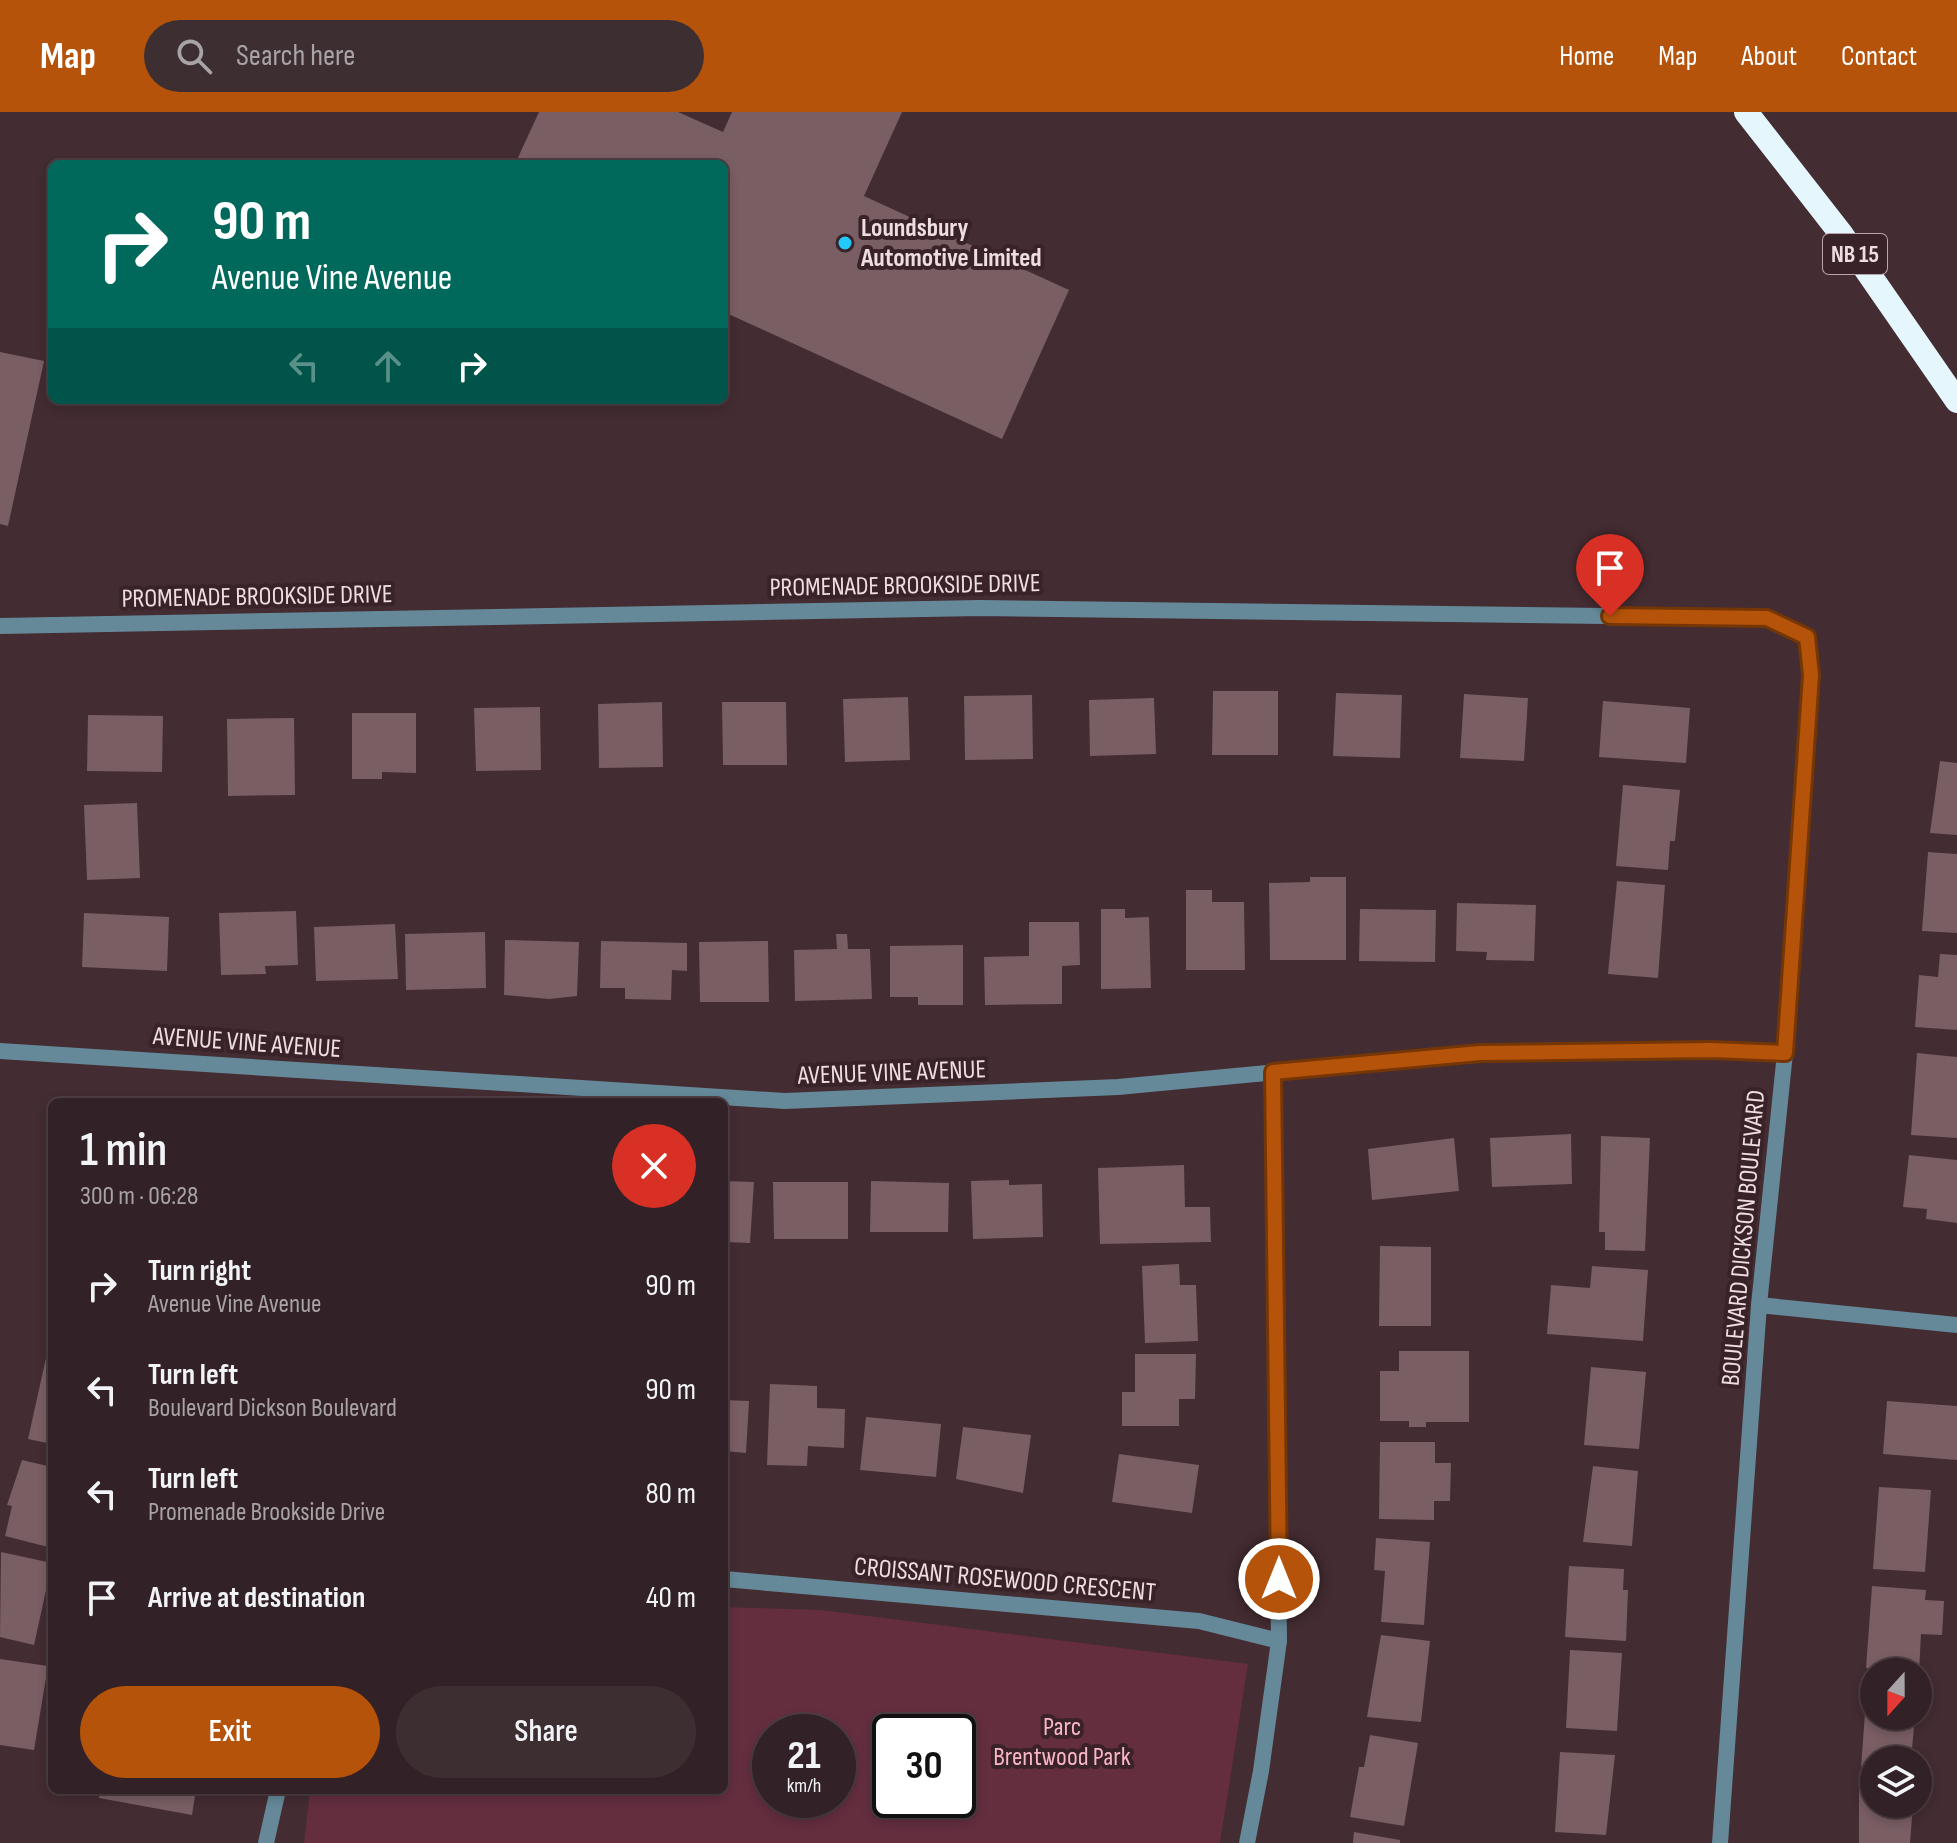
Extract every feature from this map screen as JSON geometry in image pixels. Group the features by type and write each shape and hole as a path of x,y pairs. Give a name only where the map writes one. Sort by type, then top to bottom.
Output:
{"highway":[{"name":"NB 15","path":"1746,112 1842,235 1957,401"}],"street":[{"name":"PROMENADE BROOKSIDE DRIVE","path":"0,626 980,608 1767,618 1807,637"},
{"name":"BOULEVARD DICKSON BOULEVARD","path":"1720,1843 1759,1305 1785,1053 1811,675 1807,637"},
{"name":"AVENUE VINE AVENUE","path":"0,1051 785,1101 1118,1087 1480,1053 1711,1050 1785,1053"},
{"path":"1247,1843 1261,1771 1279,1641 1273,1072"},
{"path":"1759,1305 1957,1325"},
{"name":"CROISSANT ROSEWOOD CRESCENT","path":"728,1579 1199,1621 1279,1641"},
{"path":"266,1843 277,1794"}],"green space":[{"name":"Parc Brentwood Park","path":"728,1607 821,1610 1248,1664 1220,1843 304,1843 310,1794 728,1794"}],"building":[{"name":"Loundsbury Automotive Limited","path":"539,112 678,112 723,132 732,112 902,112 864,196 1069,290 1002,439 728,314 728,160 517,160"},
{"path":"0,352 44,361 8,526 0,524"},
{"path":"1213,691 1278,691 1278,755 1212,755"},
{"path":"1336,693 1402,695 1400,758 1333,756"},
{"path":"1464,694 1528,698 1524,761 1460,758"},
{"path":"1032,695 1033,759 965,760 964,696"},
{"path":"908,697 910,760 845,762 843,699"},
{"path":"1154,698 1156,754 1090,756 1089,700"},
{"path":"1603,701 1690,708 1686,763 1599,757"},
{"path":"662,702 663,767 599,768 598,704"},
{"path":"722,702 786,702 787,765 723,765"},
{"path":"540,707 541,770 476,771 474,708"},
{"path":"352,713 416,713 416,773 382,772 382,779 352,779"},
{"path":"88,715 163,716 162,772 87,771"},
{"path":"294,718 295,795 228,796 227,719"},
{"path":"1940,761 1957,763 1957,835 1930,833"},
{"path":"1623,785 1680,790 1675,841 1670,841 1668,870 1616,866"},
{"path":"137,803 140,878 87,880 84,805"},
{"path":"1928,852 1957,854 1957,933 1922,931"},
{"path":"1310,877 1346,877 1346,960 1270,960 1269,883 1310,882"},
{"path":"1617,881 1665,885 1658,978 1608,974"},
{"path":"1186,890 1212,890 1212,902 1244,902 1245,970 1186,970"},
{"path":"1457,903 1536,905 1534,961 1486,960 1487,952 1456,951"},
{"path":"1101,909 1125,909 1125,918 1149,917 1151,988 1101,989"},
{"path":"1360,909 1436,910 1435,962 1359,961"},
{"path":"296,911 298,965 265,966 266,974 221,975 219,913"},
{"path":"84,913 169,917 167,971 82,967"},
{"path":"1029,922 1079,922 1080,965 1062,966 1062,1004 985,1005 984,957 1029,956"},
{"path":"395,924 398,979 316,981 314,927"},
{"path":"485,932 486,988 406,990 405,934"},
{"path":"836,934 847,934 848,949 870,949 872,999 795,1001 794,950 837,949"},
{"path":"505,940 579,942 577,996 549,999 504,995"},
{"path":"601,941 687,943 687,971 672,970 671,1000 625,999 625,988 600,988"},
{"path":"768,941 769,1002 700,1002 699,942"},
{"path":"963,945 963,1005 918,1005 918,997 890,997 890,946"},
{"path":"1940,954 1957,955 1957,1030 1915,1027 1919,975 1938,977"},
{"path":"1917,1053 1957,1057 1957,1138 1911,1135"},
{"path":"1571,1134 1572,1184 1492,1187 1490,1138"},
{"path":"1601,1136 1650,1138 1645,1251 1605,1250 1605,1232 1599,1232"},
{"path":"1454,1138 1459,1191 1372,1200 1368,1149"},
{"path":"1909,1155 1957,1160 1957,1223 1926,1219 1927,1209 1903,1207"},
{"path":"1184,1165 1185,1207 1210,1207 1211,1242 1100,1244 1098,1168"},
{"path":"1009,1180 1009,1185 1042,1184 1043,1237 973,1239 971,1181"},
{"path":"728,1181 754,1182 750,1243 728,1242"},
{"path":"871,1181 949,1183 948,1232 870,1232"},
{"path":"773,1182 848,1182 848,1239 774,1239"},
{"path":"1380,1246 1431,1247 1431,1326 1379,1326"},
{"path":"1179,1264 1180,1285 1196,1285 1198,1341 1145,1343 1142,1266"},
{"path":"1592,1266 1648,1270 1643,1341 1547,1334 1551,1285 1590,1288"},
{"path":"1399,1351 1469,1351 1469,1422 1426,1422 1426,1427 1409,1427 1409,1421 1380,1421 1380,1371 1399,1371"},
{"path":"1135,1354 1196,1354 1195,1399 1179,1399 1179,1426 1122,1426 1122,1392 1135,1392"},
{"path":"46,1358 48,1443 28,1439"},
{"path":"1591,1367 1646,1372 1639,1449 1584,1445"},
{"path":"770,1384 817,1386 817,1408 845,1409 844,1448 808,1446 807,1466 767,1465"},
{"path":"728,1400 749,1401 746,1453 728,1451"},
{"path":"1887,1401 1957,1406 1957,1460 1883,1454"},
{"path":"866,1417 941,1424 936,1477 860,1470"},
{"path":"963,1427 1031,1435 1023,1493 956,1479"},
{"path":"1380,1442 1435,1442 1435,1463 1451,1463 1450,1501 1434,1501 1434,1520 1379,1519"},
{"path":"1119,1454 1199,1465 1192,1513 1112,1502"},
{"path":"22,1460 48,1466 48,1547 5,1536 12,1506 7,1505"},
{"path":"1593,1466 1638,1471 1632,1546 1583,1542"},
{"path":"1879,1487 1931,1490 1925,1572 1873,1569"},
{"path":"1376,1538 1430,1542 1424,1625 1381,1622 1385,1571 1374,1570"},
{"path":"1,1552 48,1562 48,1581 34,1645 0,1637"},
{"path":"1569,1566 1624,1569 1623,1590 1628,1590 1626,1641 1565,1637"},
{"path":"1872,1586 1926,1590 1925,1600 1944,1601 1942,1635 1921,1634 1920,1658 1867,1658"},
{"path":"1381,1635 1430,1641 1421,1722 1367,1717"},
{"path":"1570,1650 1622,1653 1617,1731 1566,1728"},
{"path":"0,1659 48,1666 34,1750 0,1745"},
{"path":"1864,1730 1914,1730 1912,1746 1863,1746"},
{"path":"1370,1735 1418,1743 1404,1826 1350,1817 1359,1767 1364,1767"},
{"path":"1560,1752 1615,1755 1606,1835 1555,1832"},
{"path":"1859,1781 1860,1818 1912,1818 1910,1843 1859,1843"},
{"path":"100,1794 195,1794 192,1815 99,1798"},
{"path":"1354,1832 1400,1840 1400,1843 1353,1843"}],"place":[{"name":"Loundsbury Automotive Limited","path":"845,243"}],"route":[{"path":"1279,1579 1276,1117 1273,1072 1480,1053 1711,1050 1785,1053 1811,675 1807,637 1767,618 1610,616"}]}
